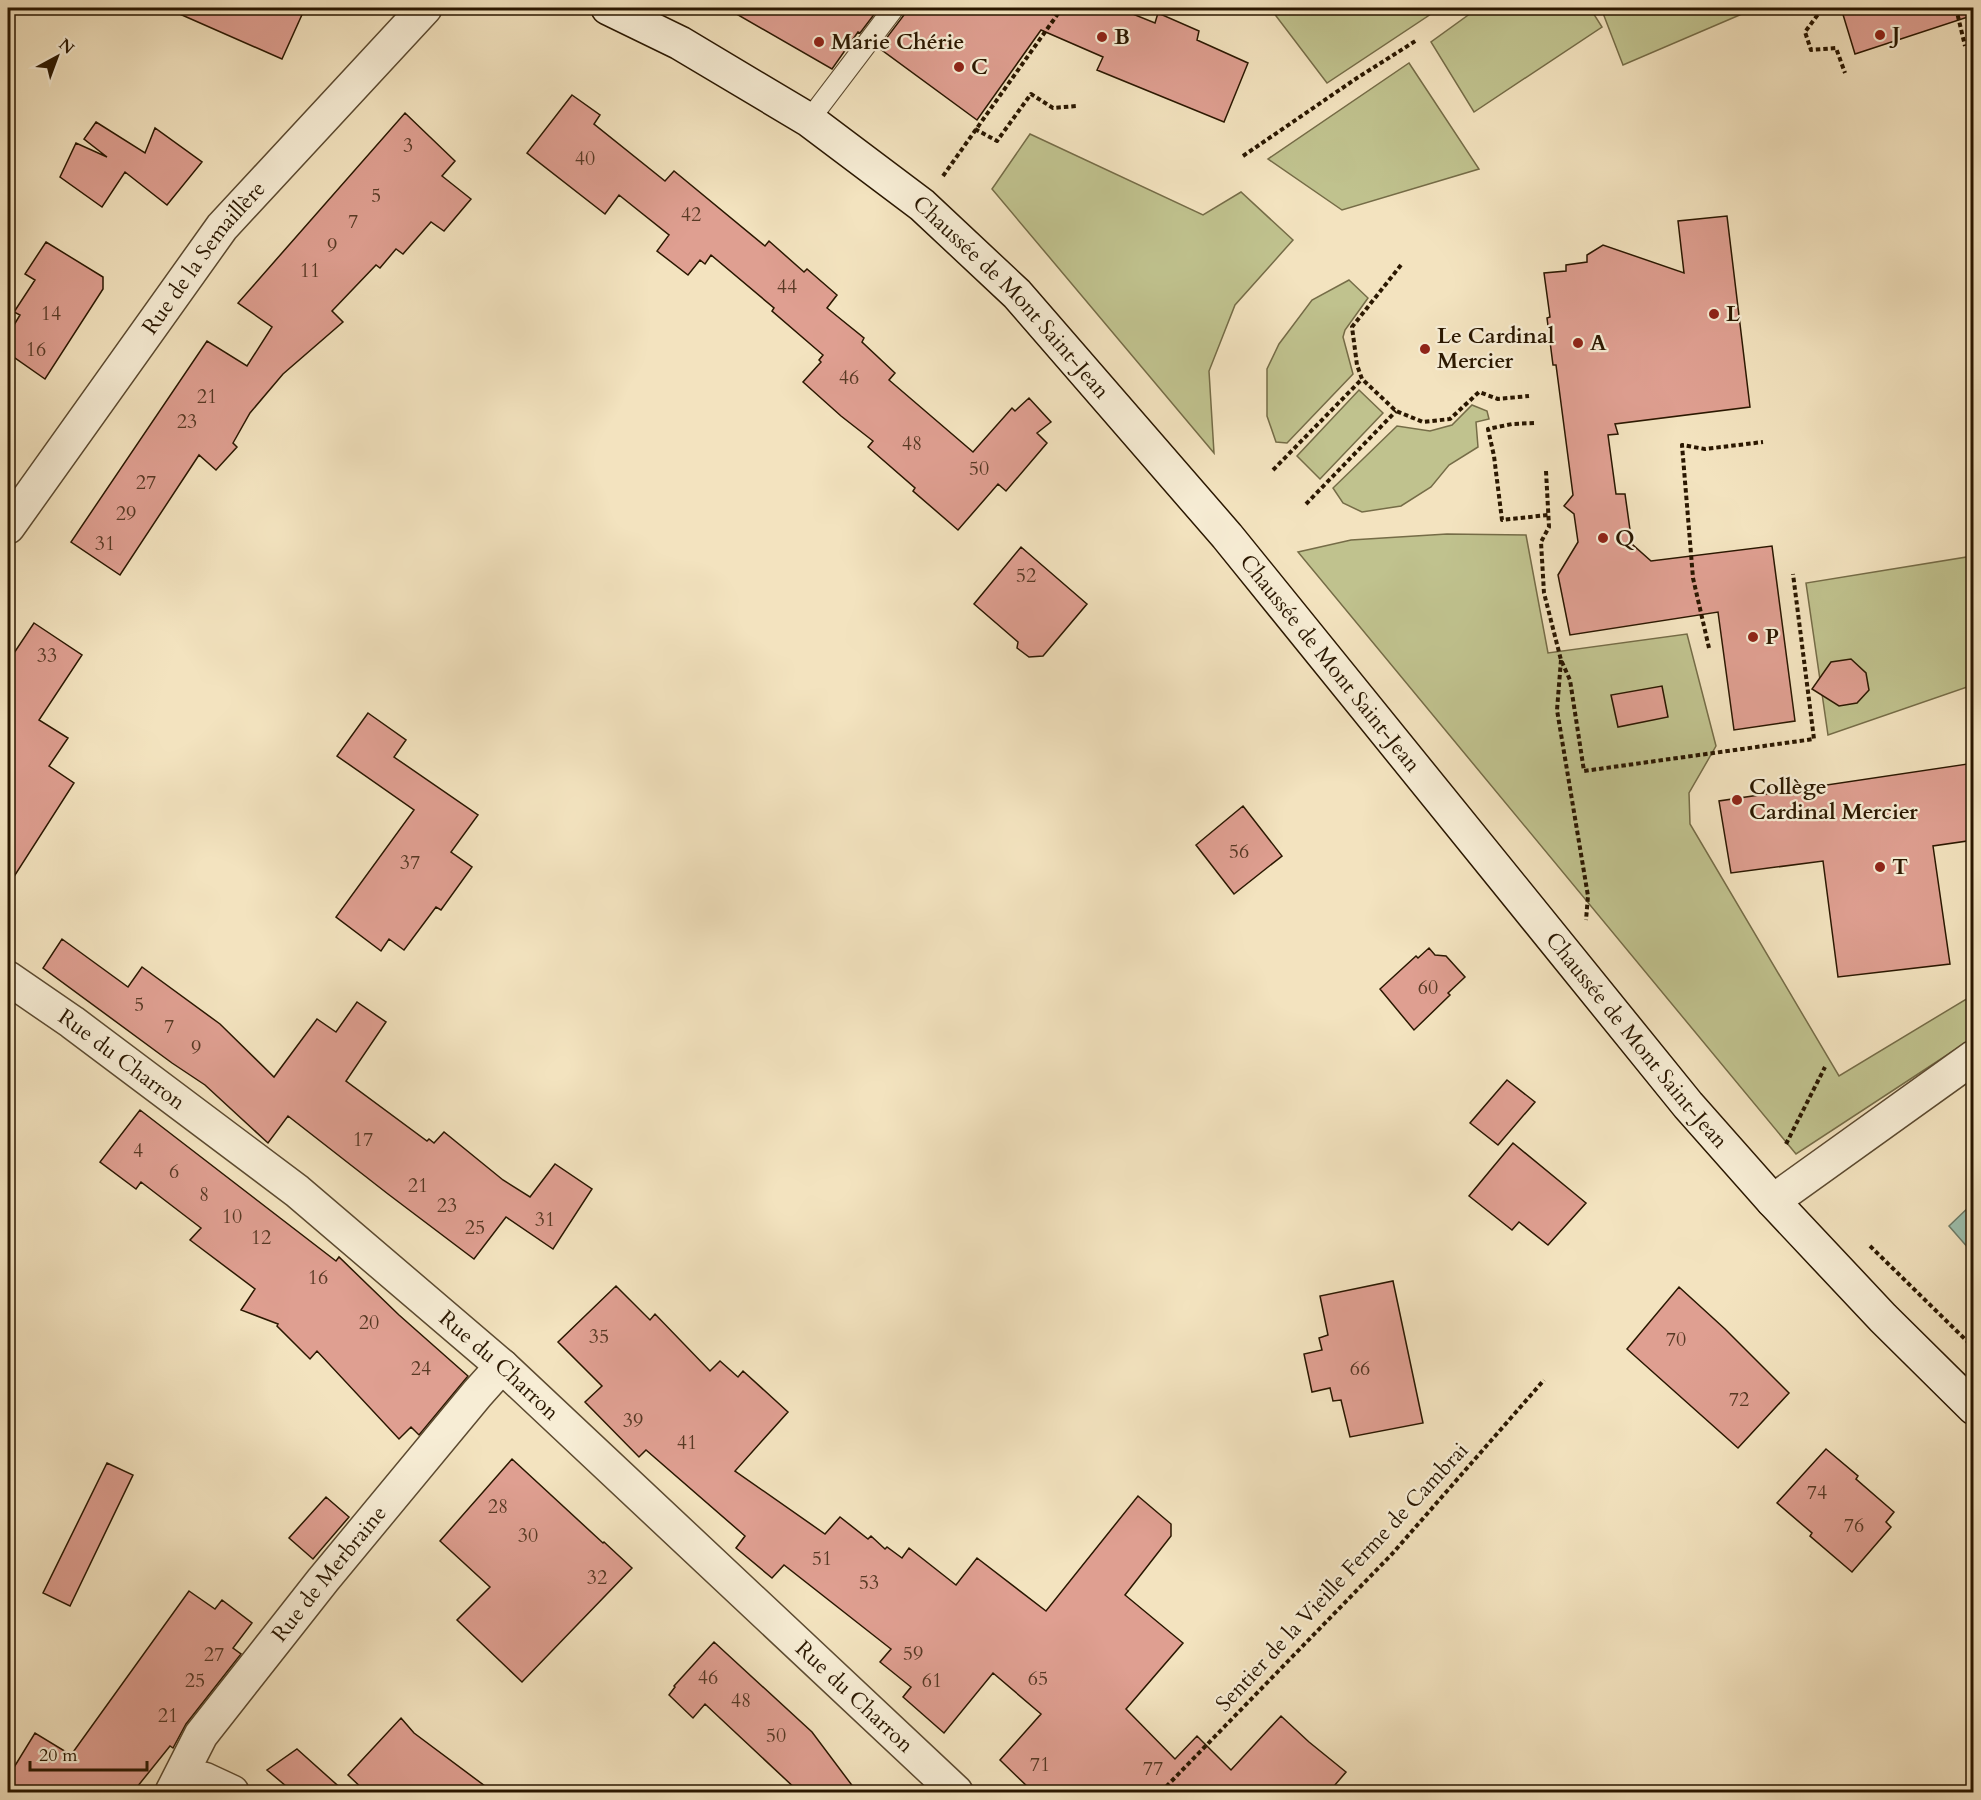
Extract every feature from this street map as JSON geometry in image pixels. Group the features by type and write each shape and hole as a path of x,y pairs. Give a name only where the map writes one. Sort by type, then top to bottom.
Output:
{"street":[{"name":"Rue de la Semaillère","path":"8,527 222,227 425,8"},
{"name":"Chaussée de Mont Saint-Jean","path":"608,8 680,43 809,120 922,205 1017,294 1227,536 1688,1105 1773,1201 1883,1318 1974,1408"},
{"name":"Rue du Charron","path":"8,978 72,1022 297,1191 502,1366 956,1792"},
{"path":"1773,1201 1974,1057"},
{"name":"Rue de Merbraine","path":"172,1792 201,1735 323,1580 502,1366"},
{"path":"180,1792 204,1779 232,1792"}],"lane":[{"path":"809,120 894,8"}],"path":[{"path":"943,176 1062,8"},
{"path":"1818,8 1819,13 1805,32 1811,50 1836,48 1845,73"},
{"path":"1956,8 1965,46"},
{"path":"1243,156 1417,40"},
{"path":"975,129 997,141 1031,94 1053,108 1076,105"},
{"path":"1401,265 1352,327 1357,365 1362,379 1396,411 1423,422 1450,419 1479,392 1498,399 1529,396"},
{"path":"1273,470 1362,379"},
{"path":"1306,504 1396,411"},
{"path":"1534,423 1512,424 1488,429 1494,456 1502,520 1548,515"},
{"path":"1709,648 1693,578 1682,445 1705,449 1762,442"},
{"path":"1546,471 1549,526 1541,542 1544,592 1562,660 1570,680 1584,771 1814,739 1793,574"},
{"path":"1562,660 1557,710 1588,896 1582,976"},
{"path":"1785,1144 1825,1067"},
{"path":"1868,1243 1974,1348"},
{"name":"Sentier de la Vieille Ferme de Cambrai","path":"1161,1792 1392,1554 1544,1380"}],"green space":[{"path":"1270,8 1440,8 1327,83"},
{"path":"1478,8 1590,8 1602,27 1474,112 1431,42"},
{"path":"1601,8 1756,8 1623,65"},
{"path":"1409,63 1479,169 1342,210 1268,159"},
{"path":"1030,134 1203,215 1241,192 1293,240 1235,305 1209,371 1214,453 992,189"},
{"path":"1349,280 1368,298 1345,330 1343,337 1353,374 1287,443 1276,442 1267,416 1267,369 1279,344 1312,300"},
{"path":"1359,390 1383,413 1320,479 1297,456"},
{"path":"1472,405 1487,411 1489,419 1476,422 1478,447 1449,465 1431,487 1401,506 1362,512 1343,503 1333,488 1397,426 1430,431 1452,425"},
{"path":"1447,534 1526,535 1548,653 1687,634 1716,746 1689,793 1690,824 1839,1076 1973,995 1973,1038 1796,1154 1298,552 1351,540"},
{"path":"1973,556 1973,685 1828,735 1806,583"}],"shaded area":[{"path":"1973,1203 1973,1245 1969,1249 1949,1226"}],"building":[{"path":"166,8 305,8 282,59"},
{"path":"726,8 879,8 860,33 858,32 832,69"},
{"path":"906,8 1118,8 1155,23 1158,13 1199,31 1197,40 1248,63 1224,122 1097,70 1103,57 1041,30 977,120 879,48 904,15"},
{"name":"J","path":"1841,8 1974,8 1974,15 1855,54"},
{"path":"572,95 600,115 594,124 665,181 674,171 765,246 769,241 804,272 807,269 837,295 827,308 864,338 862,342 895,373 889,380 973,452 1012,408 1015,411 1029,398 1051,422 1037,433 1047,443 1006,491 998,484 958,530 913,491 915,488 868,447 873,441 803,382 821,362 819,360 823,355 772,311 774,308 711,255 705,264 700,260 688,275 657,251 669,235 619,195 605,214 527,153"},
{"path":"405,113 455,161 442,176 471,199 444,231 431,222 403,254 396,249 380,268 376,265 332,311 343,322 283,374 250,413 233,443 237,447 216,470 199,455 120,575 71,542 207,341 247,366 272,327 238,303"},
{"path":"96,122 145,153 155,128 202,162 167,205 125,172 102,207 60,177 76,143 107,157 84,139"},
{"path":"1727,216 1750,407 1615,424 1618,434 1608,435 1616,494 1625,494 1632,544 1651,561 1772,546 1795,721 1734,730 1718,612 1570,635 1558,575 1578,542 1574,514 1564,506 1573,495 1556,365 1553,365 1544,273 1566,271 1566,265 1587,262 1587,255 1603,245 1684,273 1678,221"},
{"path":"46,242 103,277 103,289 45,379 8,353 8,335 20,315 14,312 35,280 25,274"},
{"path":"1021,547 1087,604 1043,656 1029,657 1017,648 1018,642 974,604"},
{"path":"34,623 82,655 39,720 68,738 49,766 74,783 8,886 8,662"},
{"path":"1851,659 1866,673 1869,690 1857,703 1839,706 1812,689 1831,662"},
{"path":"1662,686 1668,717 1618,727 1611,695"},
{"path":"368,713 406,740 394,757 478,815 451,852 472,867 441,910 436,907 404,950 389,939 381,951 336,917 414,810 337,756"},
{"name":"T","path":"1974,763 1974,840 1933,846 1950,964 1838,977 1823,861 1731,873 1719,801"},
{"path":"1243,806 1282,856 1234,894 1196,845"},
{"path":"62,939 128,987 142,967 220,1024 274,1077 317,1019 336,1032 357,1002 386,1022 346,1081 427,1141 429,1139 434,1143 444,1132 503,1180 530,1197 555,1164 592,1189 553,1249 506,1217 474,1259 288,1116 268,1143 205,1085 43,968"},
{"path":"1429,948 1435,955 1446,956 1465,977 1414,1030 1380,989 1416,956 1418,958"},
{"path":"1507,1080 1535,1102 1498,1145 1470,1123"},
{"path":"140,1110 336,1261 339,1257 399,1315 468,1376 419,1435 411,1427 399,1439 317,1351 310,1359 277,1326 278,1324 241,1310 255,1289 190,1240 201,1228 141,1182 136,1189 100,1162"},
{"path":"1513,1143 1586,1203 1548,1245 1519,1222 1512,1230 1469,1196"},
{"path":"1393,1281 1423,1423 1350,1437 1341,1400 1333,1401 1330,1388 1312,1392 1304,1354 1322,1350 1319,1338 1328,1335 1320,1296"},
{"path":"616,1286 650,1320 655,1314 710,1371 720,1361 738,1377 743,1371 788,1412 735,1471 825,1534 840,1517 868,1539 871,1536 885,1549 887,1547 902,1558 909,1548 956,1585 977,1558 1046,1611 1138,1496 1171,1524 1171,1536 1125,1595 1183,1643 1126,1709 1175,1759 1197,1736 1231,1770 1281,1716 1346,1772 1329,1792 1033,1792 1000,1760 1041,1714 993,1673 944,1733 903,1697 911,1687 880,1662 891,1649 784,1565 772,1578 736,1548 745,1536 646,1450 639,1457 585,1402 602,1386 558,1342"},
{"path":"1679,1287 1789,1393 1738,1448 1627,1349"},
{"path":"1826,1449 1858,1476 1856,1479 1894,1512 1886,1522 1891,1527 1852,1572 1810,1536 1812,1533 1777,1503"},
{"path":"512,1459 632,1568 522,1682 457,1620 490,1587 440,1541"},
{"path":"107,1463 133,1475 70,1606 43,1593"},
{"path":"326,1497 349,1517 313,1559 289,1538"},
{"path":"189,1591 215,1609 222,1600 252,1623 233,1648 241,1654 186,1724 173,1748 170,1746 133,1792 8,1792 8,1777 35,1733 71,1755"},
{"path":"714,1642 812,1732 857,1792 799,1792 705,1704 693,1718 669,1695 674,1686"},
{"path":"401,1718 414,1733 493,1792 366,1792 348,1775"},
{"path":"297,1749 345,1792 293,1792 267,1770"}],"place":[{"name":"J","path":"1880,35"},
{"name":"B","path":"1102,37"},
{"name":"Marie Chérie","path":"819,42"},
{"name":"C","path":"959,67"},
{"name":"L","path":"1714,314"},
{"name":"A","path":"1578,343"},
{"name":"Le Cardinal Mercier","path":"1425,349"},
{"name":"Q","path":"1603,538"},
{"name":"P","path":"1753,637"},
{"name":"Collège Cardinal Mercier","path":"1737,800"},
{"name":"T","path":"1880,867"}]}
